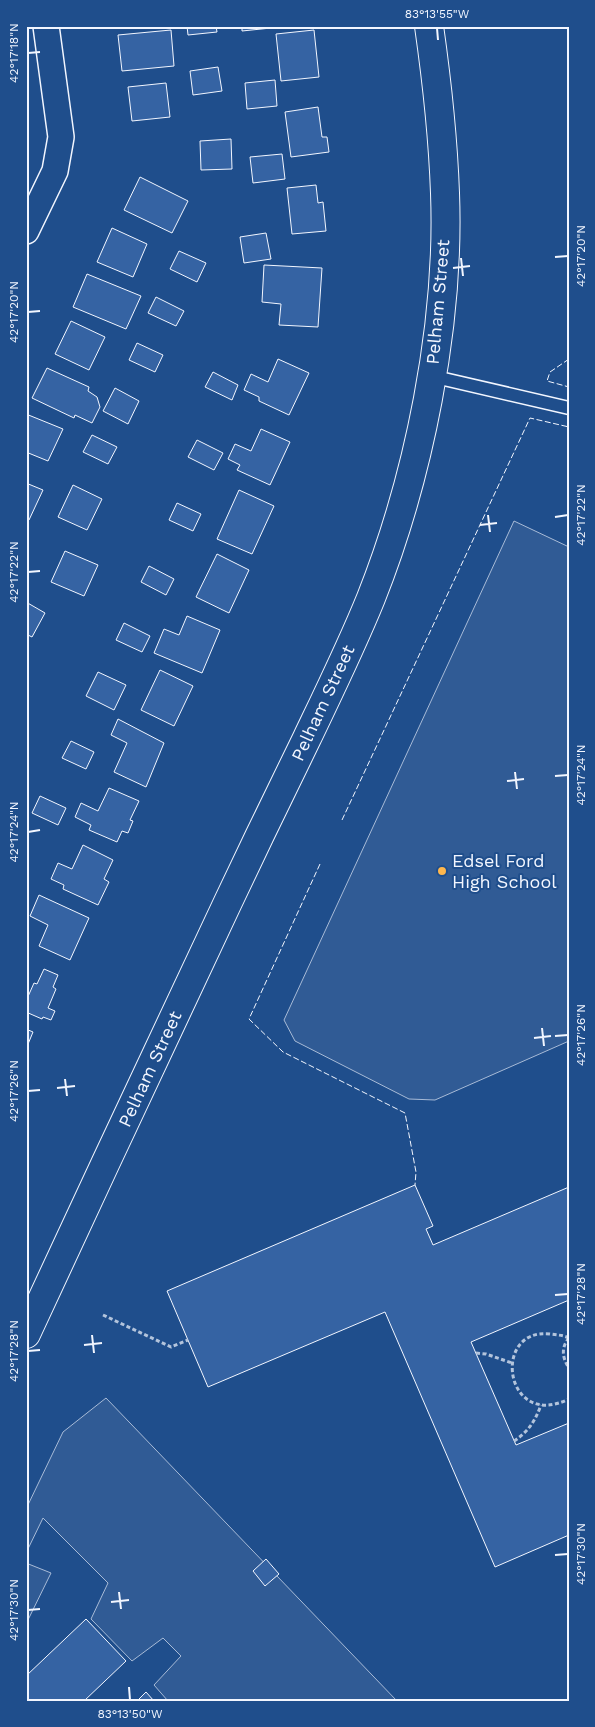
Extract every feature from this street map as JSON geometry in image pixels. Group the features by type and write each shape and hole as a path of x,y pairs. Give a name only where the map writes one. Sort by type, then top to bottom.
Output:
{"street":[{"path":"26,231 55,171 61,137 46,26"},
{"name":"Pelham Street","path":"26,1334 340,667 371,596 402,505 421,430 431,376 444,278 446,197 439,94 429,26"}],"lane":[{"path":"431,376 569,408"}],"path":[{"path":"103,1315 171,1348 188,1340"},
{"path":"569,1368 564,1361 563,1347 569,1338 564,1335 542,1333 521,1344 512,1363 514,1382 519,1391 532,1401 541,1405 553,1405 569,1399"},
{"path":"476,1353 486,1354 512,1363"},
{"path":"514,1441 526,1432 535,1421 541,1405"}],"shaded area":[{"path":"514,521 569,547 569,1041 435,1100 409,1099 295,1041 284,1020"},
{"path":"106,1398 397,1701 168,1701 154,1685 181,1656 163,1638 132,1661 91,1619 108,1583 43,1518 26,1553 26,1509 63,1432"},
{"path":"26,1563 51,1573 26,1624"}],"building":[{"path":"187,26 216,26 217,32 188,35"},
{"path":"242,26 270,26 271,28 242,31"},
{"path":"171,30 174,66 122,71 118,35"},
{"path":"314,30 319,77 281,81 276,34"},
{"path":"218,67 222,91 193,95 190,71"},
{"path":"275,80 277,106 247,109 245,83"},
{"path":"166,83 170,117 132,121 128,87"},
{"path":"318,107 322,137 327,137 329,152 291,157 285,112"},
{"path":"231,139 232,169 201,170 200,141"},
{"path":"282,154 285,179 253,183 250,157"},
{"path":"140,177 188,201 172,233 124,210"},
{"path":"316,185 318,203 323,202 326,231 292,234 287,188"},
{"path":"112,228 147,244 133,277 97,262"},
{"path":"266,233 271,259 244,263 240,237"},
{"path":"179,251 206,263 197,282 170,269"},
{"path":"264,265 322,268 318,327 279,325 281,304 262,302"},
{"path":"87,274 141,296 126,329 73,307"},
{"path":"156,297 184,311 176,326 148,313"},
{"path":"71,321 105,337 89,370 55,354"},
{"path":"137,343 163,355 155,372 129,360"},
{"path":"278,359 309,373 289,415 259,401 259,397 244,390 251,374 268,382"},
{"path":"47,368 89,387 88,391 97,397 100,407 92,423 75,415 74,418 32,398"},
{"path":"213,372 238,385 232,400 205,387"},
{"path":"115,388 139,401 128,424 103,411"},
{"path":"26,414 63,429 48,461 26,452"},
{"path":"261,429 290,442 270,485 237,470 240,465 228,459 235,444 251,451"},
{"path":"92,435 117,447 108,464 83,452"},
{"path":"197,440 223,453 214,470 188,457"},
{"path":"26,483 43,490 29,520 26,519"},
{"path":"73,485 102,499 87,530 58,517"},
{"path":"239,490 274,506 252,554 217,539"},
{"path":"177,503 201,514 193,531 169,520"},
{"path":"65,551 98,565 84,596 51,582"},
{"path":"217,554 249,570 229,613 196,597"},
{"path":"149,566 174,579 166,595 141,582"},
{"path":"26,602 45,613 32,637 26,634"},
{"path":"187,616 220,630 202,673 154,653 164,629 179,635"},
{"path":"124,623 150,636 142,652 116,640"},
{"path":"160,670 193,686 174,726 141,710"},
{"path":"98,672 126,685 114,710 86,696"},
{"path":"118,719 164,743 146,787 114,772 127,743 111,735"},
{"path":"71,741 94,752 86,769 62,758"},
{"path":"109,788 139,801 130,820 133,821 128,833 122,831 117,842 89,830 91,825 75,817 81,803 98,811"},
{"path":"40,796 66,808 58,825 32,813"},
{"path":"83,845 113,860 104,879 109,882 98,905 63,889 64,885 51,879 58,863 72,869"},
{"path":"39,895 89,918 70,960 39,946 48,925 30,916"},
{"path":"44,969 58,975 53,987 56,989 48,1008 55,1011 51,1020 43,1017 42,1019 26,1012 26,1001 34,983 37,984"},
{"path":"26,1029 33,1032 26,1049"},
{"path":"415,1185 433,1226 426,1229 433,1245 569,1187 569,1300 471,1342 516,1445 569,1423 569,1535 495,1567 385,1312 208,1387 167,1291"},
{"path":"266,1559 279,1574 265,1586 253,1571"},
{"path":"86,1619 126,1661 84,1701 26,1701 26,1676"},
{"path":"146,1692 154,1701 137,1701"}],"fence":[{"path":"569,359 550,372 547,381 569,387"},
{"path":"342,820 530,418 569,427"},
{"path":"320,864 249,1019 283,1052 405,1113 416,1172 415,1185"}],"place":[{"name":"Edsel Ford High School","path":"442,871"}]}
